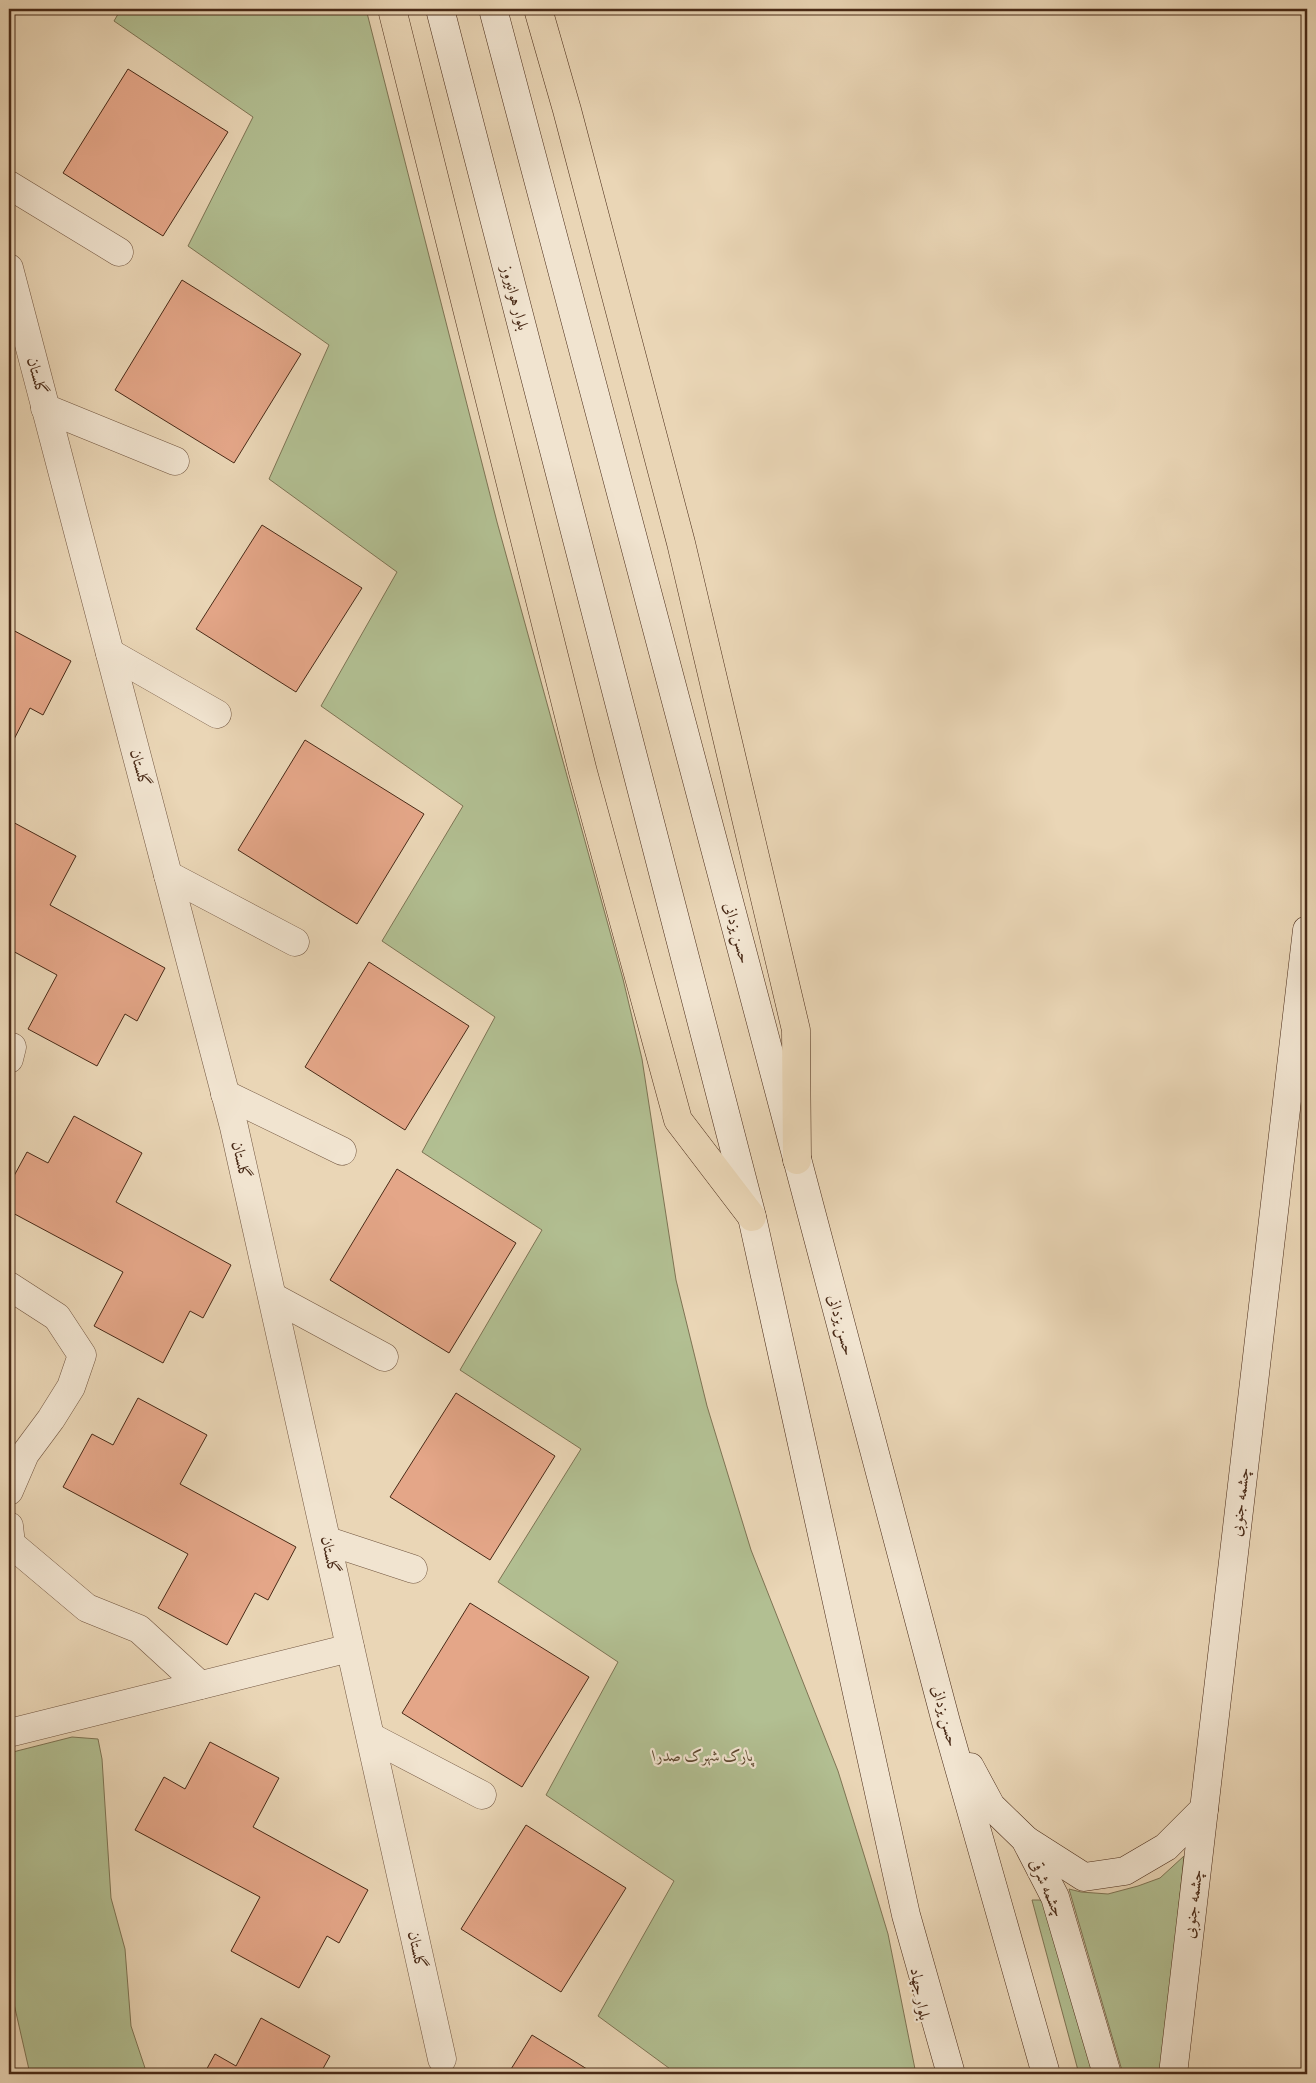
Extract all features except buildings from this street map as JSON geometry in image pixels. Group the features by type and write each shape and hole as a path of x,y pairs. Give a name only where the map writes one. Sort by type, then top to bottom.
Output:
{"highway":[{"path":"392,9 583,772 678,1120 752,1218"},
{"path":"538,9 567,110 681,543 790,1002 796,1030 797,1160"}],"street":[{"name":"بلوار هوانیروز","path":"440,9 752,1218"},
{"name":"حسن یزدانی","path":"492,9 946,1722 1046,2074"},
{"path":"9,185 119,252"},
{"name":"گلستان","path":"9,268 225,1094 328,1541 426,1995 442,2060"},
{"path":"45,408 175,461"},
{"path":"110,653 217,714"},
{"path":"168,875 295,942"},
{"name":"چشمه جنوبی","path":"1173,2074 1307,930"},
{"path":"225,1094 342,1151"},
{"path":"752,1218 906,1914 951,2074"},
{"path":"9,1286 57,1317 82,1355 71,1387 51,1419 25,1454 9,1491"},
{"path":"273,1298 384,1357"},
{"path":"9,1526 11,1544 87,1608 139,1629 200,1685"},
{"path":"328,1541 413,1569"},
{"path":"9,1733 350,1648"},
{"name":"چشمه شرقی","path":"946,1722 991,1806 1025,1839 1055,1897 1107,2074"},
{"path":"371,1736 482,1795"},
{"path":"1025,1839 1084,1877 1125,1871 1166,1847 1204,1809"},
{"name":"بلوار جهاد","path":"906,1914 933,2074"}],"green space":[{"name":"پارک شهرک صدرا","path":"121,9 366,9 497,522 623,979 642,1059 676,1280 707,1406 751,1550 838,1771 888,1934 916,2074 677,2074 598,2016 674,1881 546,1795 618,1662 498,1582 581,1449 460,1370 542,1230 422,1152 495,1017 382,941 463,806 321,706 397,572 269,479 329,345 188,246 253,117 114,21"},
{"path":"72,1737 98,1739 102,1759 111,1898 125,1949 131,2026 147,2074 30,2074 9,1982 9,1753"},
{"path":"1184,1856 1162,2074 1123,2074 1069,1889 1108,1894 1138,1886 1160,1878"},
{"path":"1032,1900 1046,1900 1097,2074 1079,2074"}]}
